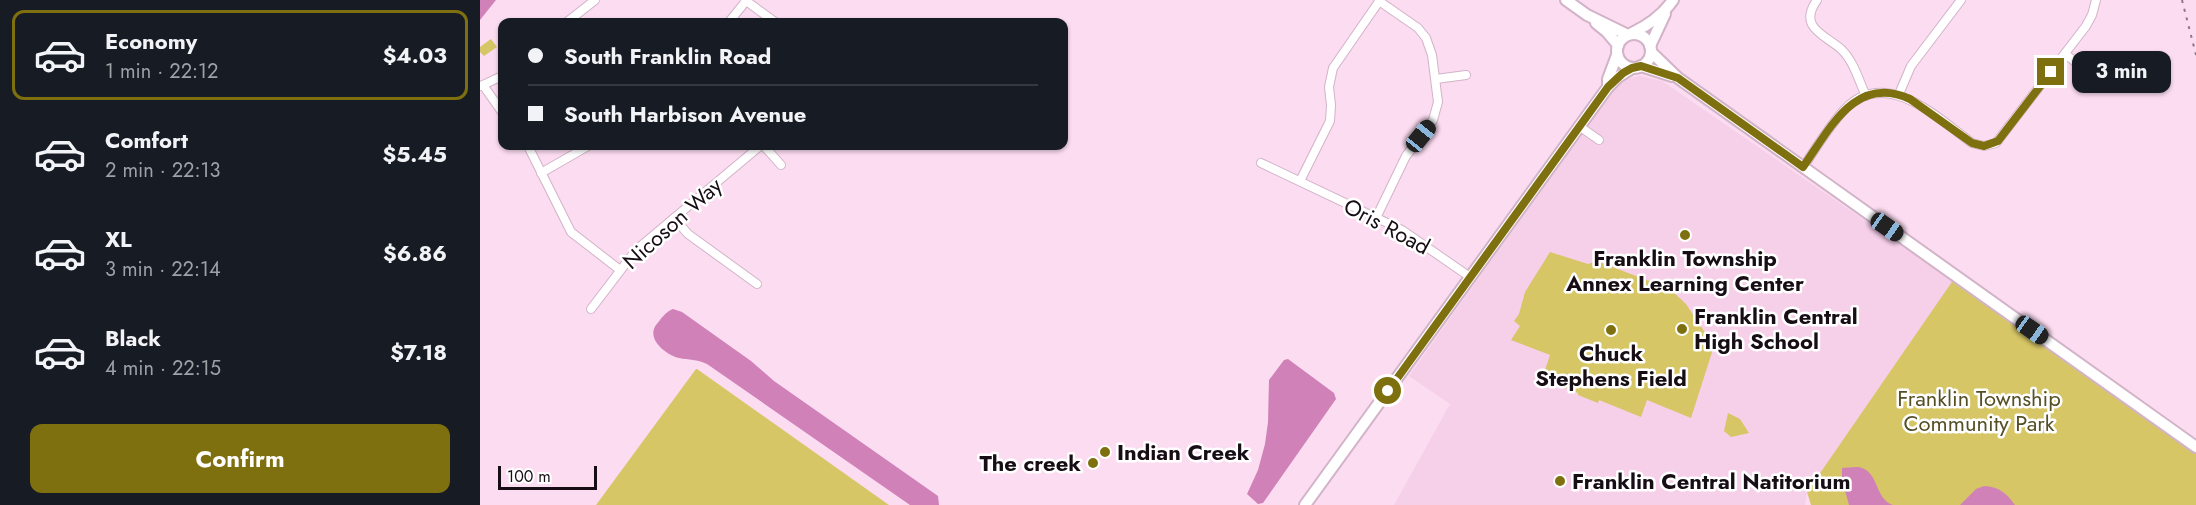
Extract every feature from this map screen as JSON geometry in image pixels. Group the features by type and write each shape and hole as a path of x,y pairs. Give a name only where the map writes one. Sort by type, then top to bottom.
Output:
{"main road":[{"path":"1566,0 1607,32 1621,63 1678,78"},
{"path":"1608,87 1608,79 1623,38 1648,26 1665,11 1673,0"},
{"path":"1305,505 1608,87 1618,77 1648,60 1665,11"},
{"path":"1587,15 1629,34 1643,36 1651,49 1678,78 2196,447"}],"street":[{"path":"572,18 595,0"},
{"path":"732,18 746,0 771,18"},
{"path":"1300,181 1330,121 1332,112 1329,87 1333,68 1380,0 1422,33 1430,46 1438,102 1436,114 1409,151 1376,218"},
{"path":"1817,0 1811,10 1813,26 1820,35 1842,51 1852,64 1866,96"},
{"path":"1899,94 1911,66 1961,0"},
{"path":"1803,167 1844,110 1854,101 1884,92 1899,94 1910,99 1972,143 1981,146 1990,145 2002,136 2065,54 2090,18 2096,0"},
{"path":"2065,54 2098,79"},
{"path":"1436,79 1466,75"},
{"path":"498,78 482,86 498,107"},
{"path":"1580,126 1599,140"},
{"path":"530,150 571,232 620,270"},
{"path":"542,173 581,150"},
{"name":"Nicoson Way","path":"591,309 636,250 757,150"},
{"path":"766,150 781,165"},
{"name":"Oris Road","path":"1261,163 1417,239 1470,277"},
{"path":"674,218 688,234 757,284"}],"shaded area":[{"path":"480,0 496,0 480,20"},
{"name":"Franklin Central High School","path":"1639,76 1662,81 1953,281 1807,492 1805,505 1394,505 1450,404 1409,376 1615,87"},
{"path":"673,309 682,312 751,361 774,381 938,496 939,505 910,505 707,364 679,358 663,350 655,341 654,330 663,316"},
{"path":"1288,359 1334,393 1336,399 1263,503 1258,504 1247,494 1258,470 1265,444 1269,380 1284,360"},
{"path":"1860,467 1867,471 1883,498 1893,505 1849,505 1842,480 1842,468"},
{"path":"1984,486 2002,491 2015,505 1960,505 1976,489"}],"green space":[{"path":"491,39 497,47 484,56 480,52 480,47"},
{"path":"1550,252 1588,264 1597,261 1670,289 1686,304 1714,346 1691,418 1647,400 1641,417 1599,400 1598,403 1542,379 1550,355 1511,340 1520,326 1514,321 1519,314 1525,292"},
{"name":"Franklin Township Community Park","path":"1956,276 2196,453 2196,505 1811,505 1807,492"},
{"path":"697,369 889,505 596,505"},
{"path":"1728,413 1740,419 1749,433 1731,437 1724,431"}],"railway":[{"path":"2182,0 2196,55"}],"place":[{"name":"Franklin Township Annex Learning Center","path":"1685,235"},
{"name":"Franklin Central High School","path":"1682,329"},
{"name":"Chuck Stephens Field","path":"1611,330"},
{"name":"Indian Creek","path":"1105,452"},
{"name":"The creek","path":"1093,463"},
{"name":"Franklin Central Natitorium","path":"1560,481"}],"route":[{"path":"1388,391 1608,87 1632,68 1641,66 1678,78 1803,167 1844,110 1857,100 1875,93 1899,94 1910,99 1972,143 1978,146 1990,145 1998,141 2051,72"}]}
